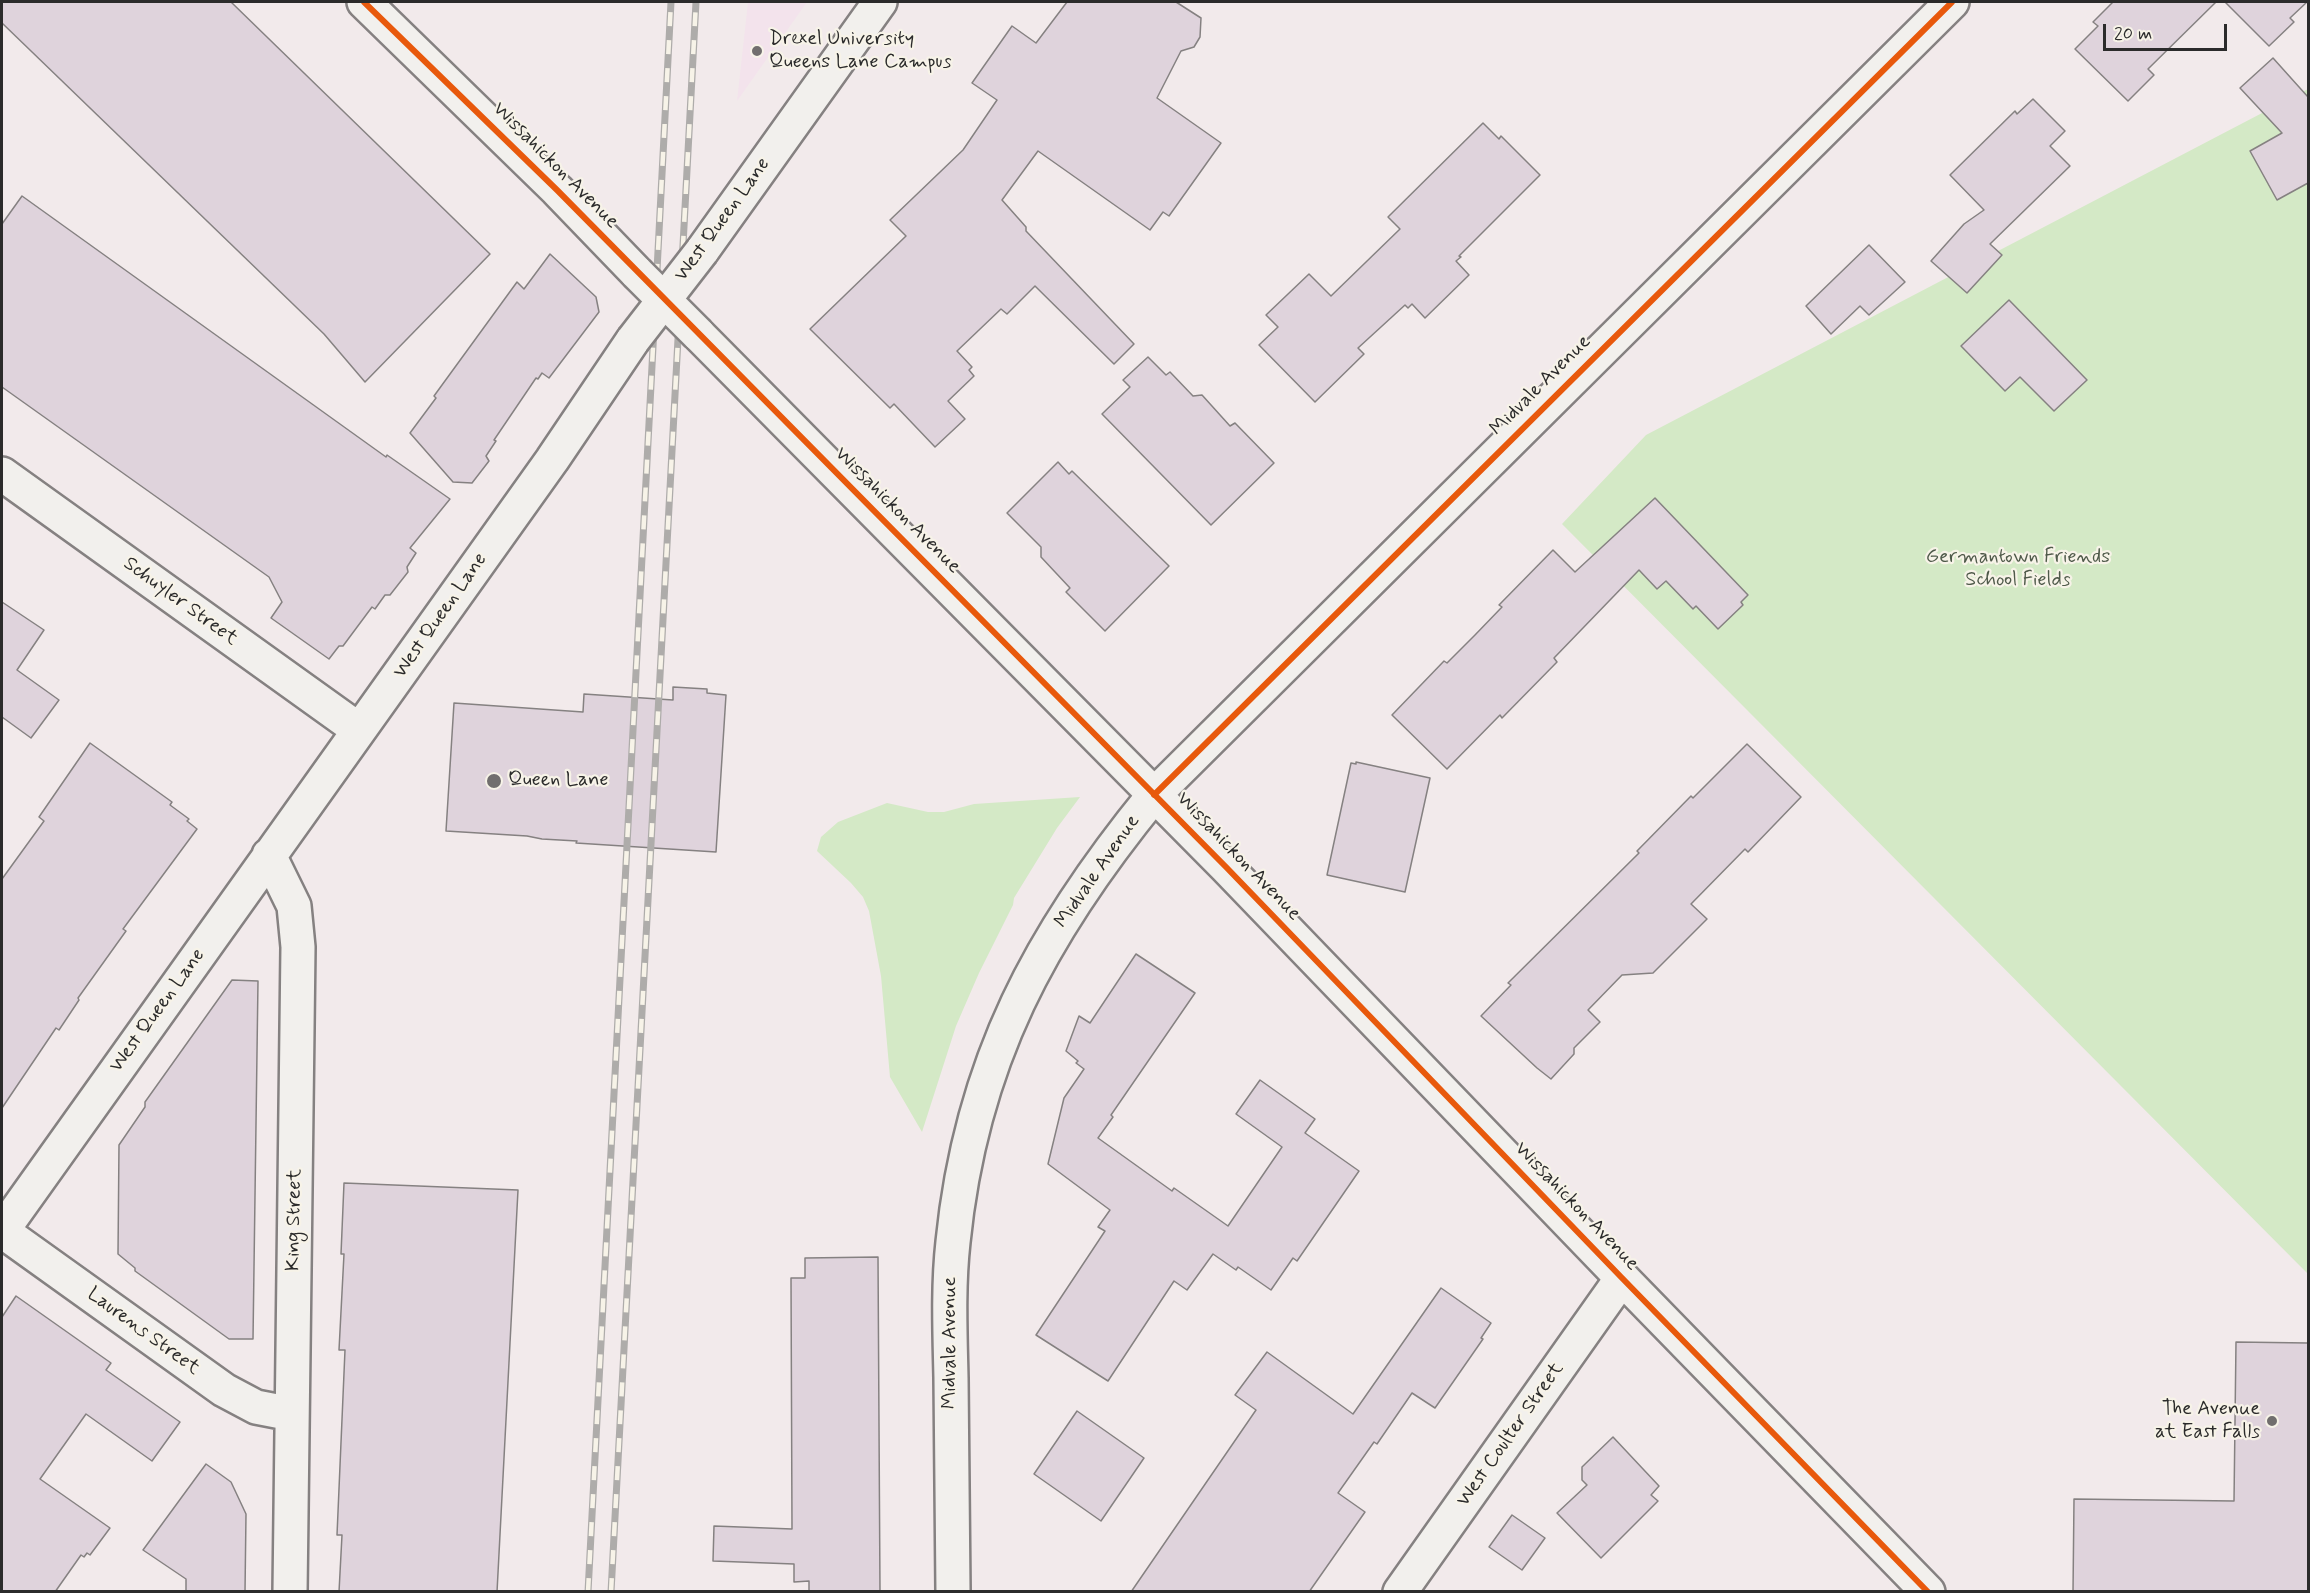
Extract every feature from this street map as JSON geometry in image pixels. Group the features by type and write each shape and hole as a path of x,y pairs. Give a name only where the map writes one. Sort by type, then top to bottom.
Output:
{"street":[{"name":"Wissahickon Avenue","path":"364,2 557,190 1154,795 1928,1592"},
{"name":"West Queen Lane","path":"2,1231 552,460 633,340 702,251 880,2"},
{"name":"Midvale Avenue","path":"953,1592 951,1273 957,1207 977,1111 994,1058 1015,1006 1046,946 1078,894 1115,843 1154,795 1186,761 1952,2"},
{"name":"Schuyler Street","path":"2,474 359,730"},
{"name":"King Street","path":"269,855 294,906 298,947 290,1592"},
{"name":"Laurens Street","path":"2,1231 224,1390 256,1407 292,1414"},
{"name":"West Coulter Street","path":"1400,1592 1622,1278"}],"shaded area":[{"name":"Drexel University Queens Lane Campus","path":"748,2 807,2 737,101"}],"green space":[{"name":"Germantown Friends School Fields","path":"2308,89 2308,1274 1562,524 1646,435"},
{"path":"1080,797 1057,828 1014,898 1013,905 956,1026 922,1132 890,1077 881,976 869,911 863,897 851,883 817,851 821,837 838,822 887,803 928,812 944,812 974,804"}],"building":[{"path":"2,2 231,2 490,254 365,382 324,334 2,23"},
{"path":"1067,2 1176,2 1201,18 1200,37 1194,47 1181,51 1157,98 1221,143 1169,216 1163,212 1150,230 1038,151 1002,200 1026,227 1026,231 1134,344 1114,364 1035,286 1007,314 1001,309 957,351 972,367 969,370 974,376 948,401 965,419 935,447 894,404 890,408 810,329 906,236 890,220 963,150 997,100 972,83 1012,26 1036,43"},
{"path":"2113,2 2216,2 2148,69 2154,75 2128,101 2075,49 2098,26 2093,22"},
{"path":"2225,2 2307,2 2290,18 2294,22 2269,46"},
{"path":"2273,58 2308,97 2308,183 2277,200 2250,151 2282,133 2240,88"},
{"path":"2033,99 2065,131 2050,146 2070,166 1990,244 2002,255 1967,293 1931,261 1964,224 1984,210 1950,175 2015,111 2017,114"},
{"path":"1483,123 1499,139 1501,136 1540,175 1459,256 1461,257 1456,261 1469,275 1425,318 1412,304 1408,308 1405,305 1358,348 1364,354 1315,402 1259,345 1278,327 1266,315 1309,274 1331,296 1400,229 1388,217"},
{"path":"22,196 386,457 387,455 450,499 410,548 416,553 407,567 408,572 390,595 385,595 375,609 372,607 343,646 339,646 329,659 271,618 282,602 269,577 2,387 2,224"},
{"path":"1869,245 1905,282 1869,315 1860,306 1831,334 1806,306"},
{"path":"550,254 596,297 599,312 549,378 542,373 538,379 536,378 494,440 496,441 486,456 489,461 472,483 453,482 410,433 436,398 434,396 517,282 524,289"},
{"path":"2009,300 2087,380 2054,411 2020,377 2005,391 1961,346"},
{"path":"1148,357 1166,375 1170,372 1193,396 1202,395 1230,426 1235,423 1274,463 1211,525 1102,414 1130,387 1123,380"},
{"path":"1058,462 1069,474 1072,471 1169,566 1105,631 1066,592 1070,588 1041,557 1041,547 1007,513"},
{"path":"1655,498 1748,595 1741,602 1743,605 1718,629 1696,606 1693,609 1666,581 1657,589 1639,570 1554,658 1557,662 1447,769 1392,715 1444,661 1447,663 1475,635 1502,607 1499,605 1553,550 1575,572"},
{"path":"2,602 44,630 17,670 59,700 31,738 2,717"},
{"path":"673,687 707,689 707,693 726,695 716,852 576,843 577,841 527,836 446,831 454,703 583,712 584,694 673,700"},
{"path":"90,743 172,802 170,805 189,819 187,821 197,829 123,929 126,931 78,998 79,1000 59,1030 56,1028 2,1108 2,879 44,821 39,817"},
{"path":"1747,744 1801,797 1748,852 1745,849 1691,904 1707,919 1653,973 1622,975 1588,1010 1600,1022 1574,1048 1574,1054 1551,1079 1481,1016 1511,985 1508,983 1639,853 1637,851"},
{"path":"1356,762 1430,778 1405,892 1327,875 1351,763 1356,764"},
{"path":"1136,954 1195,993 1111,1115 1113,1117 1098,1138 1172,1191 1174,1188 1228,1226 1282,1147 1236,1114 1260,1080 1315,1119 1305,1133 1359,1171 1297,1261 1293,1258 1271,1290 1238,1267 1236,1270 1213,1254 1187,1290 1174,1281 1108,1381 1036,1335 1105,1231 1098,1227 1110,1210 1048,1164 1064,1098 1084,1069 1066,1051 1079,1016 1090,1023"},
{"path":"232,980 258,981 253,1339 229,1339 135,1271 135,1268 118,1254 119,1145 145,1107 145,1102"},
{"path":"344,1183 518,1190 497,1592 339,1592 342,1535 337,1535 345,1350 339,1350 344,1254 341,1254"},
{"path":"878,1257 880,1592 809,1592 809,1581 794,1582 794,1564 713,1561 714,1526 792,1529 791,1278 805,1278 805,1258"},
{"path":"1441,1288 1491,1323 1481,1338 1483,1339 1435,1408 1412,1393 1377,1444 1374,1442 1338,1493 1365,1512 1309,1592 1131,1592 1256,1410 1235,1395 1267,1352 1353,1414"},
{"path":"16,1296 111,1363 106,1370 180,1422 152,1461 86,1414 40,1479 110,1528 90,1555 87,1553 84,1557 81,1555 55,1592 2,1592 2,1317"},
{"name":"The Avenue at East Falls","path":"2236,1342 2308,1343 2308,1592 2073,1592 2074,1499 2234,1501"},
{"path":"1077,1411 1144,1458 1101,1521 1034,1474"},
{"path":"1613,1437 1659,1486 1651,1495 1658,1501 1601,1558 1557,1513 1587,1485 1582,1480 1582,1467"},
{"path":"206,1464 231,1482 246,1514 245,1592 186,1592 186,1579 143,1550"},
{"path":"1512,1515 1545,1538 1522,1570 1489,1547"}],"railway":[{"path":"588,1592 671,2"},
{"path":"611,1592 696,2"}],"cycle path":[{"path":"364,2 557,190 1226,867 1928,1592"},
{"path":"1154,795 1952,2"}],"place":[{"name":"Drexel University Queens Lane Campus","path":"757,51"},
{"name":"Queen Lane","path":"494,781"},
{"name":"The Avenue at East Falls","path":"2272,1421"}]}
